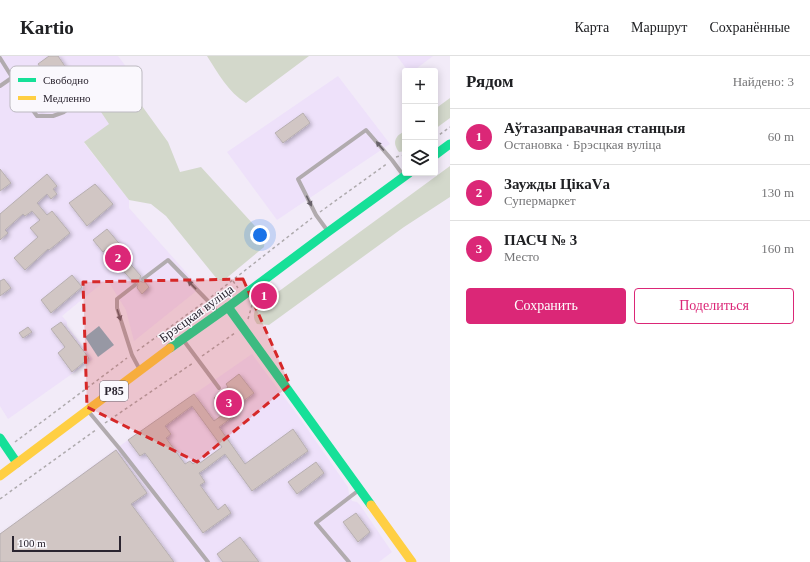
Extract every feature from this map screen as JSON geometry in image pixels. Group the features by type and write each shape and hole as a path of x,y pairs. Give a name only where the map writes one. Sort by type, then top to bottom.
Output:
{"main road":[{"path":"438,152 450,144"},
{"name":"Брэсцкая вуліца","path":"0,476 182,339 228,307 406,176"},
{"path":"228,307 412,562"},
{"path":"0,438 17,463"}],"lane":[{"path":"0,58 10,73"},
{"path":"0,86 10,79"},
{"path":"34,112 37,116 53,116 64,112"},
{"path":"328,232 316,215 298,179 366,130 402,170"},
{"path":"143,279 168,260 208,300 218,314"},
{"path":"135,285 117,299 117,308 132,355 140,371"},
{"path":"182,339 219,388"},
{"path":"87,411 119,448 208,562"},
{"path":"349,562 316,523 360,489"}],"path":[{"path":"438,136 450,127"},
{"path":"233,280 252,305"},
{"path":"0,499 101,426 198,360 246,324 252,305 273,289"}],"highlighted area":[{"path":"243,279 290,385 197,462 87,407 83,282"}],"shaded area":[{"path":"0,56 118,56 125,66 10,66 10,112 102,112 110,124 84,143 129,200 129,208 200,288 134,341 126,310 107,279 62,316 67,322 67,326 93,359 8,419 0,406"},
{"path":"207,56 309,56 246,103 229,88"},
{"path":"397,56 433,56 417,68 406,68"},
{"path":"338,76 390,144 277,220 227,152"},
{"path":"450,98 450,118 438,127 438,107"},
{"path":"142,106 168,142 180,172 201,167 265,237 264,247 223,281 217,279 166,216 151,204 129,200 84,142 109,124 101,112 142,112"},
{"path":"402,133 402,152 399,152 395,141"},
{"path":"450,166 450,197 404,227 269,325 257,324 254,316 256,308"},
{"path":"252,354 299,417 348,487 352,501 357,502 360,505 392,552 379,562 0,562 0,534 128,440"}],"water":[{"path":"99,326 114,345 98,357 85,337"}],"building":[{"path":"49,56 58,56 65,66 39,66 38,64"},
{"path":"303,113 310,123 283,143 275,133"},
{"path":"0,169 11,183 0,191"},
{"path":"47,174 57,186 53,189 57,194 51,199 47,194 37,203 47,215 52,211 70,233 49,250 48,249 25,270 14,258 38,237 30,228 40,220 32,211 25,216 23,214 5,230 8,233 0,240 0,214"},
{"path":"95,184 113,204 87,226 69,203"},
{"path":"107,229 129,255 125,258 141,276 140,281 145,282 149,287 142,294 137,288 137,283 133,282 105,250 103,252 93,240"},
{"path":"72,275 82,287 51,313 41,300"},
{"path":"4,279 11,288 0,296 0,281"},
{"path":"61,322 89,358 72,372 58,353 65,347 51,329"},
{"path":"28,327 32,332 23,338 19,333"},
{"path":"239,374 254,393 234,408 238,413 219,427 245,464 293,429 308,451 252,491 225,454 199,473 205,482 200,485 218,510 225,504 231,513 203,533 145,453 140,456 128,440 194,394 214,421 225,413 214,398 228,387 226,384","holes":["192,406 222,447 200,463 198,460 193,464 190,461 185,464 166,438 171,434 165,426"]},
{"path":"116,450 147,493 131,504 174,562 0,562 0,534"},
{"path":"316,462 324,473 297,494 288,482"},
{"path":"356,513 370,532 358,542 343,522"},
{"path":"240,537 259,562 223,562 217,554"}],"traffic: fast":[{"path":"438,153 450,144"},
{"path":"170,348 405,176"},
{"path":"228,307 371,505"},
{"path":"0,438 17,463"}],"traffic: slow":[{"path":"0,476 170,348"},
{"path":"371,505 412,562"}],"place":[{"name":"Заужды ЦікаVа","path":"118,258"},
{"name":"Аўтазаправачная станцыя","path":"264,296"},
{"name":"ПАСЧ № 3","path":"229,403"}]}
